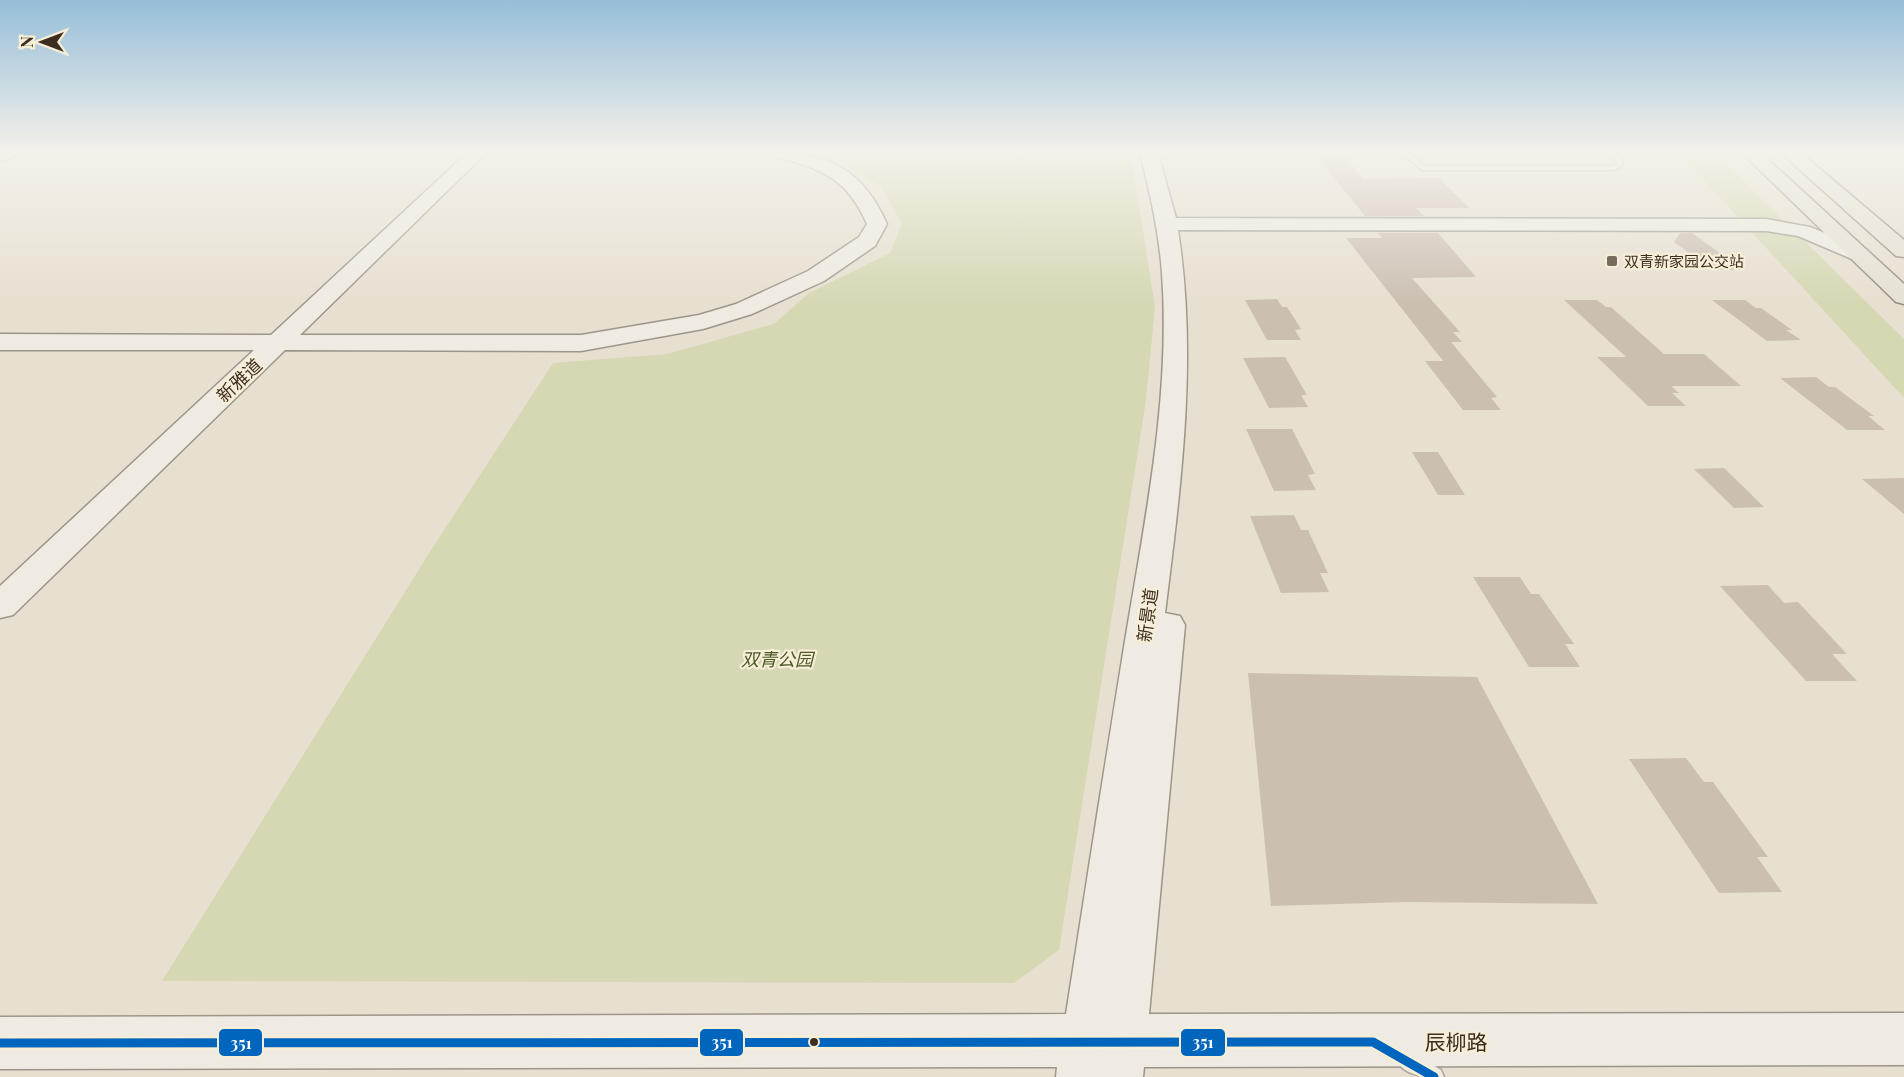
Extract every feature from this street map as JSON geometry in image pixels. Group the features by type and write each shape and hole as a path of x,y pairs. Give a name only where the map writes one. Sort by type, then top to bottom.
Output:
{"main road":[{"path":"1804,203 1904,297"},
{"path":"1848,203 1904,251"}],"street":[{"name":"新雅道","path":"0,606 412,203"},
{"name":"新雅道","path":"0,583 422,203"},
{"path":"0,342 581,343 703,322 744,309 825,270 867,241 877,224 870,203"},
{"name":"新景道","path":"1166,203 1173,222"},
{"name":"新景道","path":"1102,1059 1169,466 1174,310 1173,222 1170,203"},
{"path":"1173,222 1772,220 1796,217 1805,212 1807,206"},
{"path":"1173,222 1766,225 1803,231 1859,255"},
{"name":"辰柳路","path":"0,1043 1102,1059 1373,1042 1904,1039"}],"lane":[{"path":"1373,1042 1434,1077"}],"green space":[{"name":"双青公园","path":"891,203 1139,203 1155,307 1146,400 1059,950 1014,983 162,981 433,547 553,363 667,354 774,324 809,293 890,253 902,224"},
{"path":"1725,203 1766,203 1904,339 1904,398"}],"building":[{"path":"1355,203 1464,203 1469,208 1416,208 1424,216 1365,216"},
{"path":"1378,233 1438,233 1476,277 1412,278 1460,332 1453,332 1462,342 1451,342 1497,397 1491,398 1501,410 1463,410 1425,361 1443,361 1346,238 1382,238"},
{"path":"1680,233 1692,233 1744,270 1713,270 1674,242"},
{"path":"1277,299 1282,307 1287,307 1301,329 1295,330 1301,340 1267,340 1245,300"},
{"path":"1564,300 1597,300 1606,307 1611,307 1664,354 1704,354 1741,386 1671,386 1679,393 1672,393 1686,406 1648,406 1597,357 1626,357"},
{"path":"1712,300 1745,300 1756,308 1761,308 1792,330 1786,330 1801,340 1767,341"},
{"path":"1285,357 1307,395 1301,395 1308,407 1269,408 1243,358"},
{"path":"1816,377 1829,387 1835,387 1874,416 1868,416 1885,430 1847,430 1780,378"},
{"path":"1246,429 1292,429 1315,474 1308,475 1316,490 1274,491"},
{"path":"1412,452 1438,452 1465,495 1438,495"},
{"path":"1724,468 1764,507 1734,508 1694,469"},
{"path":"1904,478 1904,514 1862,479"},
{"path":"1294,515 1301,530 1308,530 1328,573 1320,573 1329,592 1281,593 1250,516"},
{"path":"1473,577 1520,577 1531,594 1539,594 1574,644 1565,644 1580,667 1529,667"},
{"path":"1768,585 1784,603 1798,602 1847,654 1832,654 1857,681 1806,681 1720,586"},
{"path":"1248,673 1477,677 1598,904 1407,902 1271,906"},
{"path":"1686,758 1704,782 1713,782 1768,857 1757,857 1782,892 1719,893 1629,759"}],"transit line":[{"name":"351","path":"0,1043 1373,1042 1434,1077"}],"place":[{"name":"双青新家园公交站","path":"1612,261"}]}
